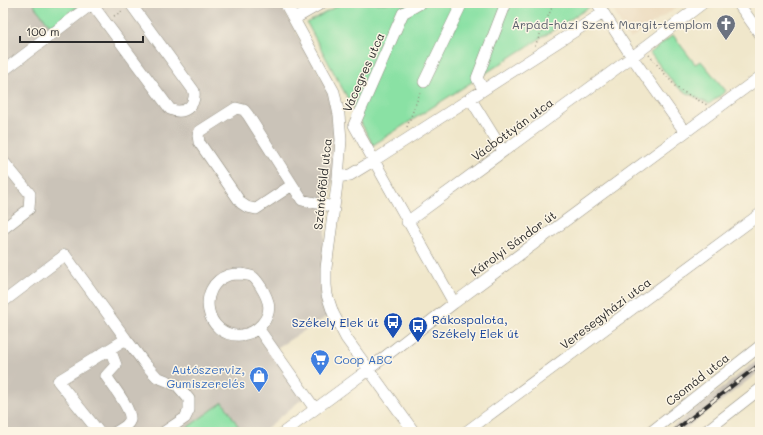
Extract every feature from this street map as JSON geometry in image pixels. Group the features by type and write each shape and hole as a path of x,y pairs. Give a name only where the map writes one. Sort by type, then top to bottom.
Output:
{"street":[{"path":"3,71 93,3 170,109 181,112 188,109 194,100 194,91 130,4"},
{"name":"Szántóföld utca","path":"285,3 334,92 339,115 341,140 338,177 326,268 327,295 336,321 368,369"},
{"path":"294,19 322,3"},
{"name":"Vácegres utca","path":"373,161 354,125 403,13 421,3"},
{"path":"424,82 462,3"},
{"path":"483,89 477,78 506,3"},
{"path":"597,3 632,57 685,132"},
{"name":"Vácbottyán utca","path":"407,222 703,3"},
{"path":"738,3 760,34"},
{"path":"338,177 350,175 373,161 603,13"},
{"name":"Károlyi Sándor út","path":"284,432 454,303 760,76"},
{"path":"470,98 503,151"},
{"path":"292,185 256,209 247,207 241,203 199,142 198,135 200,131 236,108 244,110 302,200 334,207"},
{"path":"3,161 30,194 29,209 3,228"},
{"path":"373,161 454,303"},
{"name":"Veresegyházi utca","path":"466,432 760,214"},
{"path":"3,302 65,255 145,364 157,377 177,385 189,399 190,410 185,418 164,432"},
{"path":"242,274 253,277 266,296 270,307 266,319 258,328 248,334 236,335 224,332 215,324 209,313 208,301 211,290 219,280 230,275 242,274"},
{"path":"258,328 314,409"},
{"path":"99,432 58,381 126,339"},
{"name":"Csomád utca","path":"651,432 760,346"},
{"path":"110,349 116,365 106,376 130,412 130,421 116,432"},
{"path":"368,369 414,432"},
{"path":"705,432 760,388"}],"path":[{"path":"535,46 554,3"},
{"path":"106,22 130,4"},
{"path":"643,48 675,86 716,109"},
{"path":"401,142 424,82"}],"shaded area":[{"path":"3,3 280,3 330,92 336,133 334,174 325,229 323,266 328,316 275,349 307,395 262,432 242,432 223,402 181,432 3,432"},
{"path":"609,3 683,3 630,39"},
{"path":"760,358 760,371 681,432 666,432"}],"green space":[{"path":"34,3 82,3 54,25 49,24 35,7"},
{"path":"342,3 589,3 591,6 373,145 307,23"},
{"path":"673,35 695,64 701,61 726,91 709,104 680,89 650,53"},
{"path":"223,402 242,432 181,432"}],"railway":[{"path":"673,432 760,364"}],"place":[{"name":"Árpád-házi Szent Margit-templom","path":"726,41"},
{"name":"Székely Elek út","path":"393,339"},
{"name":"Rákospalota, Székely Elek út","path":"418,343"},
{"name":"Coop ABC","path":"320,376"},
{"name":"Autószerviz, Gumiszerelés","path":"259,393"}]}
